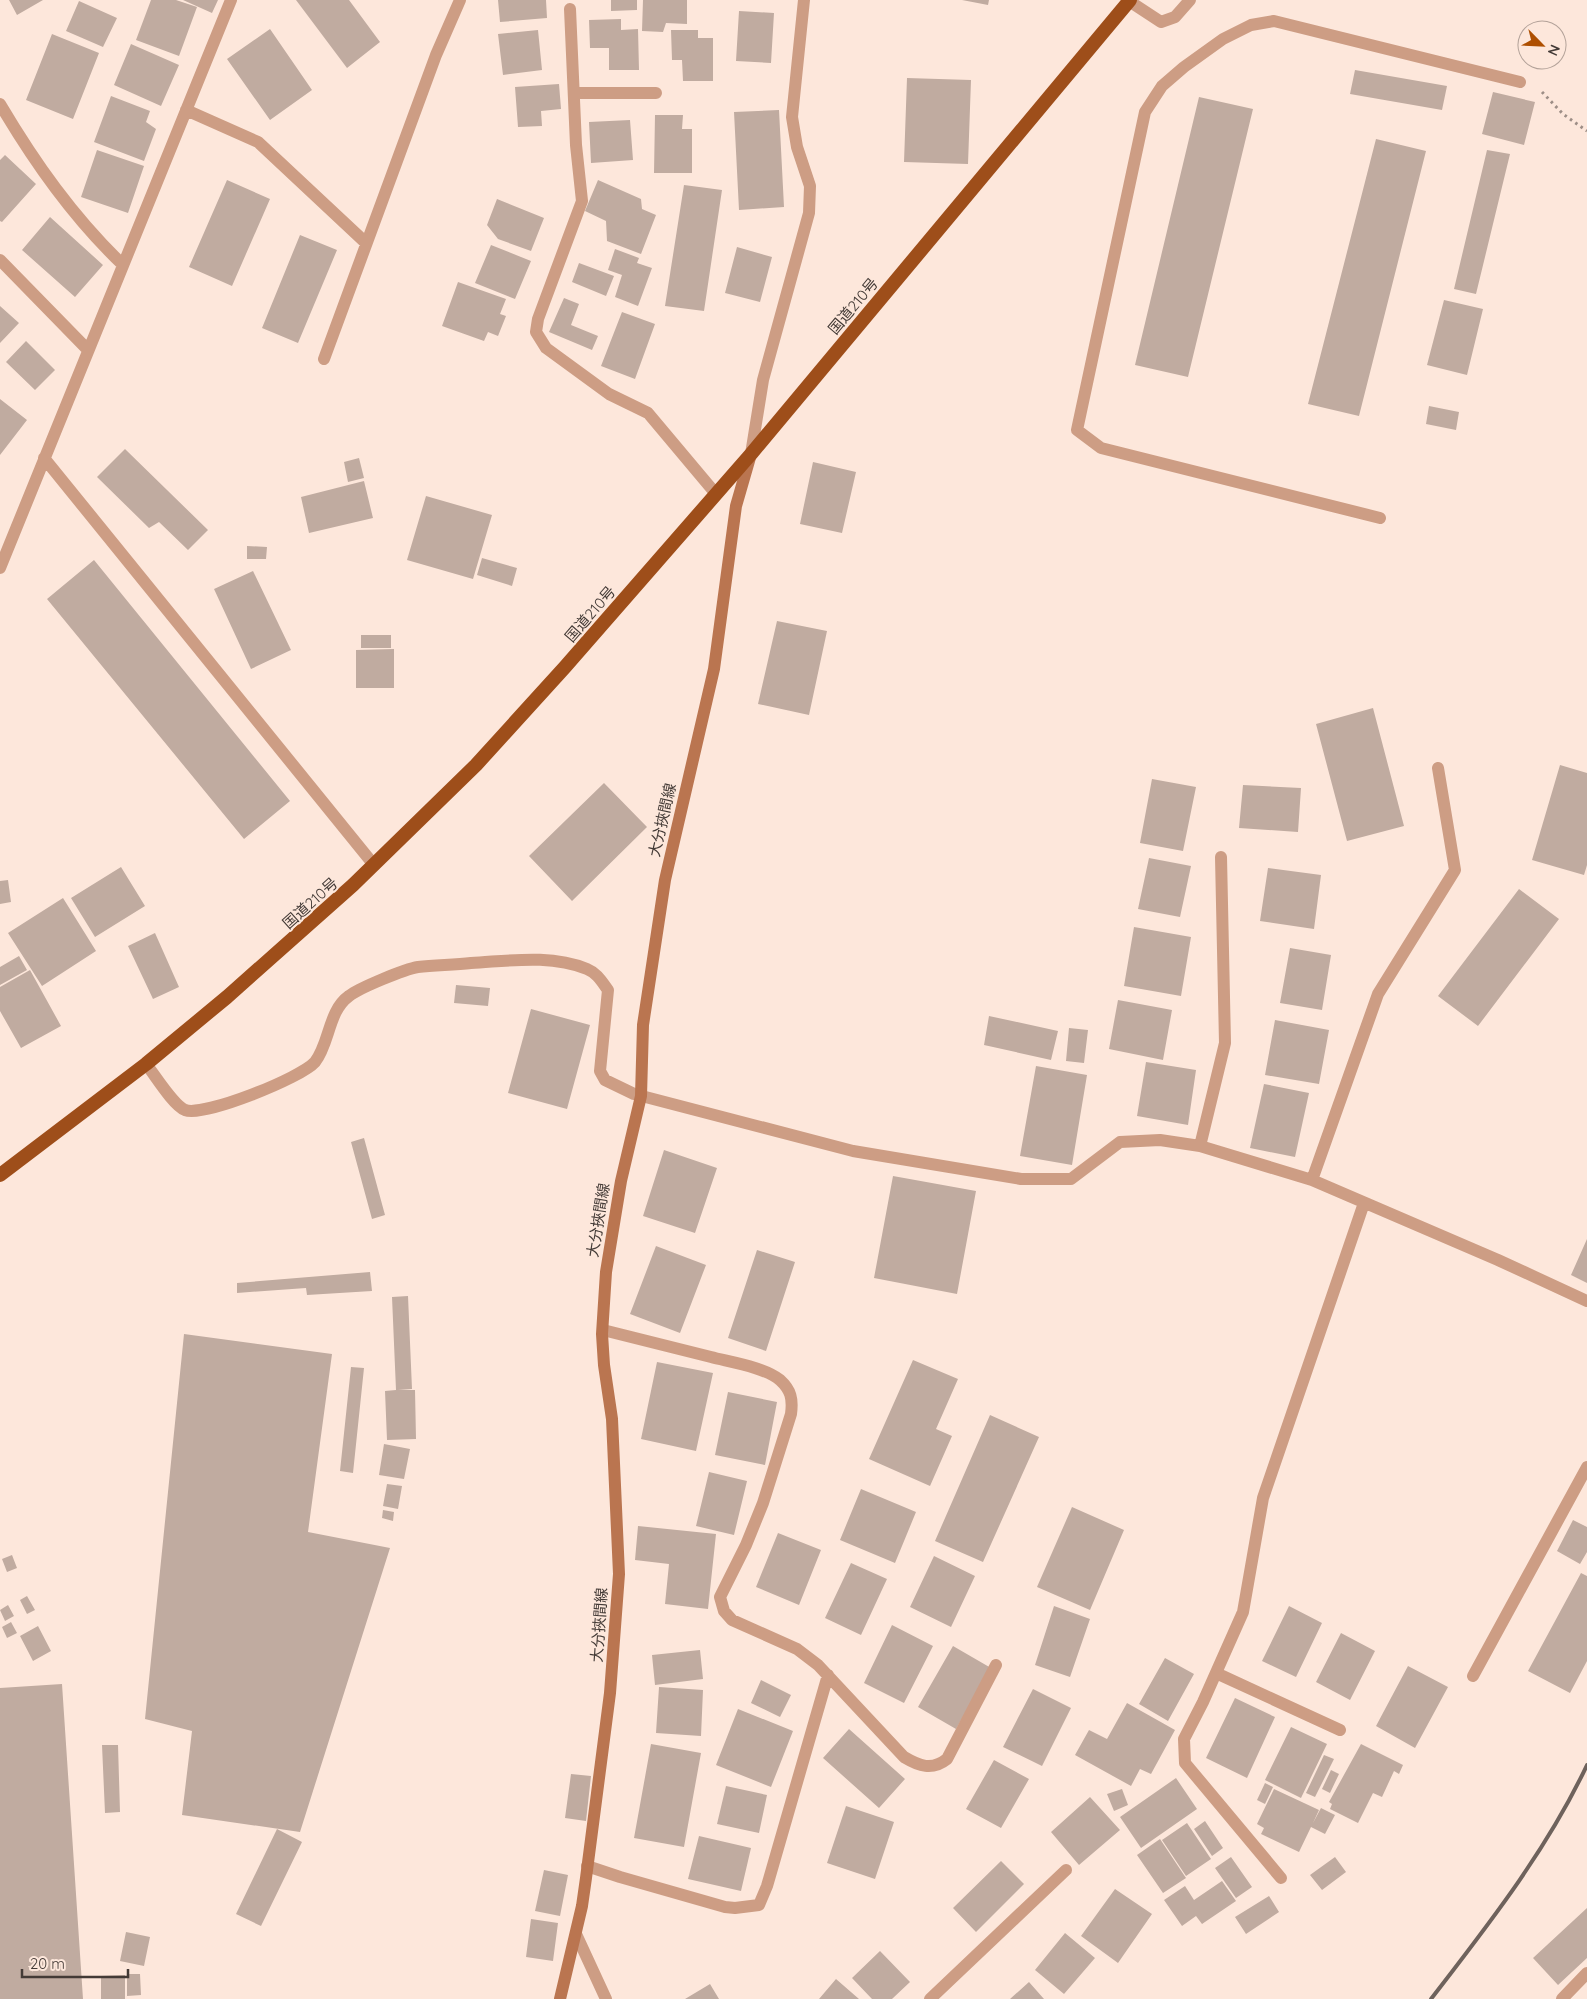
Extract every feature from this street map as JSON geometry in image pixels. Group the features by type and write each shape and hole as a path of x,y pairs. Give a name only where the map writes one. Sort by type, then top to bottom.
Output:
{"highway":[{"name":"国道210号","path":"0,1175 146,1064 261,968 374,866 518,720 751,454 1130,1"}],"main road":[{"name":"大分挾間線","path":"560,1999 576,1934 587,1866 610,1693 619,1574 612,1419 604,1365 604,1299 609,1254 621,1181 640,1096 643,1025 663,889 714,669 736,506 751,454"}],"street":[{"path":"0,568 231,0"},
{"path":"324,359 436,55 460,0"},
{"path":"751,454 763,380 809,213 810,186 796,147 792,117 804,0"},
{"path":"1130,1 1161,22 1175,16 1190,0"},
{"path":"570,9 576,145 582,200 538,319 536,332 546,348 562,360 610,394 648,413 716,494"},
{"path":"1380,518 1101,448 1077,430 1145,112 1162,86 1223,38 1251,25 1274,21 1520,82"},
{"path":"574,93 656,93"},
{"path":"0,104 32,157 52,185 76,216 123,265"},
{"path":"186,110 258,142 366,243"},
{"path":"0,260 88,350"},
{"path":"44,458 374,866"},
{"path":"0,534 9,546"},
{"path":"1312,1180 1378,994 1456,870 1438,768"},
{"path":"1200,1146 1225,1043 1221,857"},
{"path":"146,1064 177,1103 186,1110 198,1110 256,1093 303,1072 314,1063 320,1053 340,1004 352,994 406,970 429,966 553,960 588,969 598,976 608,990 600,1071 605,1080 640,1096 853,1152 1021,1179 1071,1179 1120,1142 1160,1140 1200,1146 1312,1180 1498,1260 1587,1301"},
{"path":"1281,1878 1185,1762 1184,1739 1244,1612 1263,1498 1364,1203"},
{"path":"603,1330 731,1362 763,1372 779,1379 792,1394 791,1414 763,1502 746,1545 720,1597 724,1611 732,1620 807,1655 904,1757 916,1764 934,1767 941,1764 953,1751 996,1665"},
{"path":"1473,1676 1587,1467"},
{"path":"1216,1673 1340,1730"},
{"path":"587,1866 725,1907 735,1908 758,1905 767,1886 828,1675"},
{"path":"930,1999 1066,1870"},
{"path":"576,1934 606,1999"},
{"path":"1562,1999 1587,1973"}],"path":[{"path":"1520,82 1540,91 1563,114 1587,130"}],"building":[{"path":"9,0 43,0 17,15"},
{"path":"151,0 176,0 197,7 179,56 136,40"},
{"path":"183,0 218,0 212,13"},
{"path":"296,0 349,0 380,42 347,68"},
{"path":"498,0 546,0 547,18 500,22"},
{"path":"611,0 637,0 637,10 611,11"},
{"path":"643,0 687,0 687,24 666,23 663,32 642,31"},
{"path":"962,0 989,0 988,5"},
{"path":"79,1 117,18 103,47 66,31"},
{"path":"739,11 774,13 771,63 736,61"},
{"path":"621,19 621,30 638,29 639,70 609,70 609,48 590,48 589,20"},
{"path":"270,29 312,90 270,120 227,59"},
{"path":"538,30 542,70 503,75 498,34"},
{"path":"671,30 698,30 698,38 713,38 713,81 683,81 682,60 672,60"},
{"path":"52,34 99,53 73,119 26,100"},
{"path":"131,44 179,65 161,106 114,85"},
{"path":"1355,70 1447,86 1442,110 1350,94"},
{"path":"907,78 971,80 968,164 904,162"},
{"path":"559,84 561,109 541,111 542,126 518,127 515,87"},
{"path":"1493,92 1535,102 1524,145 1482,134"},
{"path":"111,96 150,111 146,122 156,129 144,161 94,142"},
{"path":"1199,97 1253,109 1188,377 1135,365"},
{"path":"779,110 784,207 739,210 734,112"},
{"path":"655,115 683,115 682,129 692,129 692,173 654,173"},
{"path":"630,120 633,160 591,163 589,122"},
{"path":"1376,139 1426,151 1359,416 1308,404"},
{"path":"97,150 144,166 128,213 81,197"},
{"path":"1487,150 1510,154 1476,294 1454,289"},
{"path":"5,155 36,184 2,222 0,221 0,160"},
{"path":"227,180 270,199 232,286 189,267"},
{"path":"598,180 641,199 642,209 656,215 641,254 607,241 606,221 585,211"},
{"path":"684,185 722,190 704,311 665,306"},
{"path":"497,199 544,218 531,251 498,239 487,225"},
{"path":"50,217 103,265 75,297 22,250"},
{"path":"300,235 337,250 298,343 262,328"},
{"path":"491,245 531,261 515,299 475,283"},
{"path":"737,247 772,257 760,302 725,293"},
{"path":"615,249 639,258 637,263 652,268 638,306 615,297 622,275 608,270"},
{"path":"579,263 614,276 606,296 572,282"},
{"path":"458,282 506,299 500,314 506,316 498,336 488,332 484,341 442,326"},
{"path":"564,298 579,304 571,325 598,336 592,350 549,332"},
{"path":"1444,300 1483,309 1467,375 1427,365"},
{"path":"0,306 19,323 0,343"},
{"path":"622,312 655,324 635,379 601,366"},
{"path":"26,341 55,370 35,390 6,362"},
{"path":"0,399 27,420 0,455"},
{"path":"1429,406 1459,412 1456,430 1426,424"},
{"path":"125,449 208,530 188,550 159,522 149,528 97,477"},
{"path":"359,458 364,478 348,482 344,462"},
{"path":"813,462 856,472 842,533 800,524"},
{"path":"364,481 373,518 309,533 301,497"},
{"path":"426,496 492,515 473,579 407,560"},
{"path":"247,546 267,547 266,559 247,559"},
{"path":"482,558 517,568 512,586 477,575"},
{"path":"94,560 290,801 244,839 47,599"},
{"path":"253,571 291,650 251,669 214,589"},
{"path":"777,621 827,631 809,715 758,704"},
{"path":"361,635 391,635 391,648 361,648"},
{"path":"394,649 394,688 356,688 356,650"},
{"path":"1373,708 1404,826 1347,841 1316,724"},
{"path":"1560,765 1587,773 1587,865 1584,875 1532,860"},
{"path":"1152,779 1196,787 1183,851 1140,843"},
{"path":"604,783 647,827 572,901 529,856"},
{"path":"1243,785 1301,788 1298,832 1239,828"},
{"path":"1149,858 1191,866 1180,917 1138,909"},
{"path":"121,867 145,906 95,937 71,898"},
{"path":"1268,868 1321,875 1314,929 1260,921"},
{"path":"8,880 11,902 0,904 0,881"},
{"path":"1519,889 1559,919 1478,1026 1438,996"},
{"path":"63,898 96,951 42,986 8,933"},
{"path":"1134,927 1191,937 1181,996 1124,986"},
{"path":"155,933 179,987 153,999 128,946"},
{"path":"1290,948 1331,955 1322,1010 1280,1003"},
{"path":"19,956 27,970 0,985 0,967"},
{"path":"30,970 61,1026 21,1048 0,1011 0,987"},
{"path":"456,985 490,988 488,1006 454,1003"},
{"path":"1118,1000 1172,1010 1163,1060 1109,1049"},
{"path":"531,1009 590,1025 567,1109 508,1093"},
{"path":"989,1016 1058,1031 1051,1060 984,1045"},
{"path":"1275,1020 1329,1030 1319,1084 1265,1075"},
{"path":"1069,1028 1088,1030 1084,1063 1066,1061"},
{"path":"1146,1062 1196,1070 1188,1125 1137,1116"},
{"path":"1036,1066 1087,1075 1072,1165 1020,1156"},
{"path":"1264,1084 1309,1093 1295,1157 1250,1148"},
{"path":"364,1138 385,1215 372,1219 351,1142"},
{"path":"664,1150 717,1168 695,1233 643,1216"},
{"path":"893,1176 976,1191 957,1294 874,1278"},
{"path":"1587,1239 1587,1283 1571,1275"},
{"path":"656,1246 706,1265 680,1333 630,1314"},
{"path":"757,1250 795,1262 766,1351 728,1338"},
{"path":"370,1272 372,1291 307,1295 306,1288 237,1293 237,1283"},
{"path":"408,1296 412,1389 398,1390 415,1390 416,1439 387,1440 385,1391 396,1390 392,1297"},
{"path":"184,1334 332,1354 308,1532 390,1548 300,1832 182,1815 192,1731 145,1719"},
{"path":"913,1360 958,1379 936,1429 952,1436 930,1486 869,1459"},
{"path":"657,1362 713,1373 696,1451 641,1439"},
{"path":"351,1367 364,1368 353,1473 340,1471"},
{"path":"728,1392 777,1402 765,1465 715,1455"},
{"path":"990,1415 1039,1437 983,1562 935,1541"},
{"path":"384,1444 410,1449 404,1479 379,1475"},
{"path":"709,1472 747,1481 734,1535 696,1526"},
{"path":"387,1484 402,1486 398,1509 383,1506"},
{"path":"861,1489 916,1512 895,1563 840,1540"},
{"path":"1072,1507 1124,1530 1090,1610 1037,1587"},
{"path":"383,1510 394,1512 393,1521 382,1518"},
{"path":"1573,1520 1587,1527 1587,1552 1580,1564 1557,1551"},
{"path":"638,1526 716,1534 708,1609 665,1604 669,1564 635,1560"},
{"path":"778,1533 821,1550 799,1605 756,1587"},
{"path":"12,1555 17,1568 7,1572 2,1559"},
{"path":"934,1556 975,1576 951,1627 910,1607"},
{"path":"851,1563 887,1579 861,1635 825,1618"},
{"path":"1581,1573 1587,1576 1587,1661 1570,1693 1528,1671"},
{"path":"27,1596 35,1610 27,1614 20,1600"},
{"path":"8,1605 14,1616 5,1621 0,1610"},
{"path":"1054,1606 1090,1619 1070,1677 1035,1665"},
{"path":"1289,1606 1322,1623 1296,1677 1262,1661"},
{"path":"11,1622 17,1633 7,1638 2,1627"},
{"path":"892,1625 933,1646 904,1703 864,1683"},
{"path":"38,1626 51,1651 33,1661 20,1636"},
{"path":"1341,1633 1375,1651 1350,1700 1316,1682"},
{"path":"953,1646 991,1668 956,1729 918,1707"},
{"path":"700,1650 703,1679 655,1685 652,1655"},
{"path":"1165,1658 1194,1674 1168,1721 1139,1704"},
{"path":"1408,1666 1448,1687 1415,1748 1376,1726"},
{"path":"761,1680 791,1695 780,1717 751,1703"},
{"path":"62,1684 83,1999 0,1999 0,1688"},
{"path":"659,1687 703,1690 701,1736 656,1733"},
{"path":"1033,1689 1071,1708 1042,1766 1003,1747"},
{"path":"1235,1698 1275,1717 1247,1778 1206,1758"},
{"path":"1127,1703 1175,1730 1151,1774 1140,1769 1131,1786 1075,1755 1089,1730 1107,1739"},
{"path":"738,1709 793,1731 771,1787 716,1765"},
{"path":"1291,1727 1327,1744 1301,1798 1265,1780"},
{"path":"849,1729 905,1779 879,1808 823,1758"},
{"path":"651,1744 701,1753 684,1847 634,1838"},
{"path":"1361,1744 1403,1765 1399,1774 1394,1771 1382,1797 1373,1793 1358,1823 1330,1809 1332,1804 1329,1802"},
{"path":"102,1745 118,1745 120,1812 105,1813"},
{"path":"1324,1755 1334,1759 1315,1797 1306,1793"},
{"path":"994,1760 1029,1779 1001,1828 966,1809"},
{"path":"1331,1770 1339,1774 1330,1793 1322,1789"},
{"path":"571,1774 591,1776 586,1821 565,1818"},
{"path":"1176,1778 1197,1809 1141,1848 1120,1817"},
{"path":"1265,1783 1273,1787 1265,1804 1257,1800"},
{"path":"726,1786 767,1795 759,1833 717,1824"},
{"path":"1122,1789 1128,1805 1114,1811 1107,1794"},
{"path":"1274,1789 1319,1810 1313,1823 1321,1808 1335,1815 1325,1834 1311,1827 1299,1852 1261,1834 1264,1828 1257,1824"},
{"path":"1090,1797 1120,1830 1079,1865 1051,1832"},
{"path":"846,1806 894,1822 875,1879 827,1863"},
{"path":"1205,1821 1223,1848 1212,1856 1194,1829"},
{"path":"1187,1823 1211,1859 1186,1876 1162,1840"},
{"path":"277,1829 302,1842 261,1926 236,1914"},
{"path":"699,1836 751,1848 741,1891 688,1879"},
{"path":"1160,1839 1186,1878 1163,1893 1137,1855"},
{"path":"1231,1857 1252,1887 1236,1898 1215,1868"},
{"path":"1335,1857 1346,1872 1322,1890 1310,1875"},
{"path":"1001,1861 1024,1884 976,1932 953,1908"},
{"path":"544,1870 568,1875 560,1916 535,1911"},
{"path":"1222,1881 1236,1901 1202,1924 1196,1916 1182,1926 1164,1900 1185,1886 1194,1900"},
{"path":"1115,1889 1152,1914 1118,1963 1081,1936"},
{"path":"1269,1896 1279,1912 1246,1934 1235,1917"},
{"path":"1587,1908 1587,1958 1558,1985 1533,1958"},
{"path":"531,1919 558,1923 553,1961 526,1957"},
{"path":"126,1932 150,1937 144,1966 120,1961"},
{"path":"1065,1933 1095,1958 1064,1994 1035,1970"},
{"path":"880,1951 910,1982 892,1999 872,1999 852,1978"},
{"path":"127,1974 140,1974 141,1995 127,1996"},
{"path":"125,1975 125,1999 101,1999 101,1976"},
{"path":"836,1979 859,1999 819,1999"},
{"path":"1029,1982 1044,1999 1010,1999"},
{"path":"710,1984 719,1999 685,1999"}],"railway":[{"path":"1431,1999 1495,1915 1535,1857 1554,1827 1587,1765"}]}
